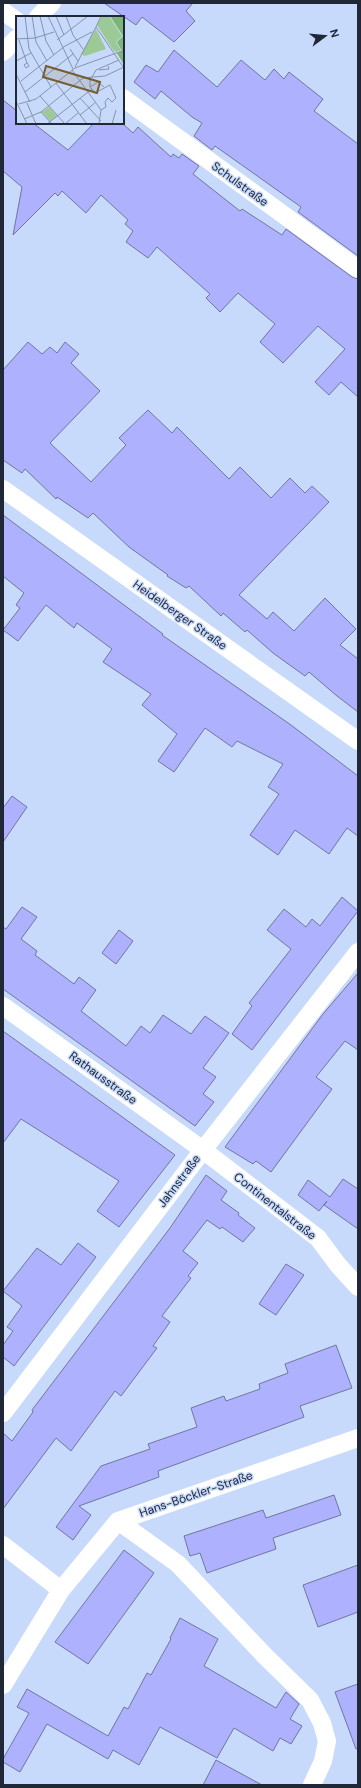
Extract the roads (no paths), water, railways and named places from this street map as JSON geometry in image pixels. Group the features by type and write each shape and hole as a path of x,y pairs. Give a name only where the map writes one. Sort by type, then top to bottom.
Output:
{"street":[{"path":"39,16 52,3"},
{"path":"3,11 16,20"},
{"path":"3,52 16,39"},
{"name":"Schulstraße","path":"124,99 358,269"},
{"name":"Heidelberger Straße","path":"3,489 358,741"},
{"name":"Jahnstraße","path":"3,1412 202,1150 358,952"},
{"name":"Rathausstraße","path":"3,1006 202,1150"},
{"name":"Continentalstraße","path":"202,1150 318,1238 338,1265 358,1287"},
{"name":"Hans-Böckler-Straße","path":"118,1521 358,1438"},
{"path":"3,1685 61,1590 118,1521 178,1564 310,1700 322,1723 327,1741 323,1761 312,1785"},
{"path":"3,1544 61,1590"}]}
